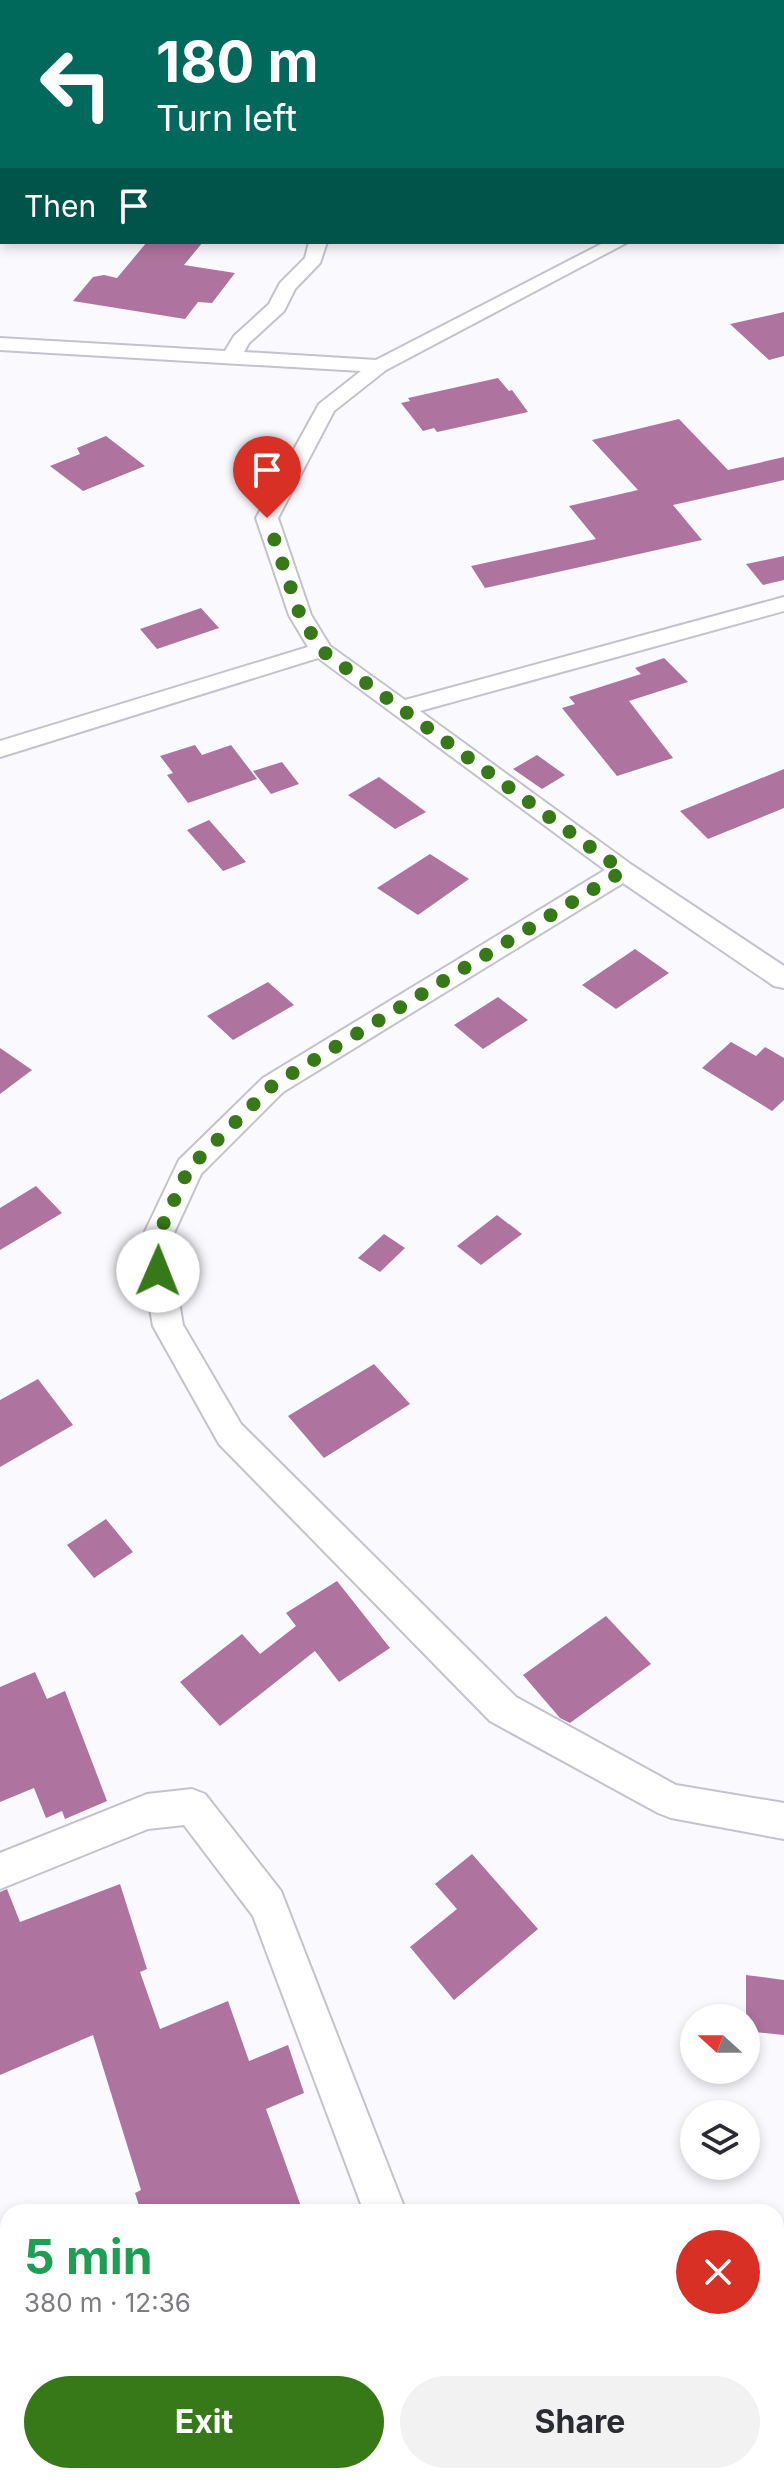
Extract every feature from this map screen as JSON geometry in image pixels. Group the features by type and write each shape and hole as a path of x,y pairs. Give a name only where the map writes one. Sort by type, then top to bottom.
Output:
{"lane":[{"path":"232,357 241,340 277,307 287,287 314,259 318,244"},
{"path":"615,244 379,366 326,408 267,518 300,615 321,650 405,708 623,871 784,979"},
{"path":"0,344 379,366"},
{"path":"405,708 784,604"},
{"path":"0,749 321,650"},
{"path":"623,871 273,1085 189,1168 154,1244 158,1271 168,1326 230,1434 503,1709 671,1801 784,1821"},
{"path":"0,1871 147,1812 192,1806 268,1904 382,2204"}],"building":[{"path":"145,244 201,244 184,265 235,273 212,303 198,302 185,319 73,301 93,277 104,275 117,278"},
{"path":"784,312 784,356 769,360 730,324"},
{"path":"498,378 509,391 512,390 528,412 437,432 434,428 423,431 401,403 410,401 408,398"},
{"path":"679,419 728,470 784,457 784,480 673,505 702,540 485,588 471,566 596,539 569,506 638,490 592,440"},
{"path":"106,436 145,466 83,491 50,466 80,454 77,448"},
{"path":"784,556 784,580 763,585 746,564"},
{"path":"201,608 219,628 157,649 140,629"},
{"path":"664,658 688,682 629,701 673,758 617,776 562,708 575,704 569,697 641,674 635,668"},
{"path":"195,745 202,755 231,745 257,779 188,803 167,775 173,773 160,756"},
{"path":"537,755 565,775 542,789 513,769"},
{"path":"282,762 299,784 271,794 253,771"},
{"path":"784,769 784,808 708,839 680,811"},
{"path":"379,777 426,812 395,829 348,795"},
{"path":"209,820 246,862 223,871 187,830"},
{"path":"430,854 469,879 418,915 377,888"},
{"path":"635,949 669,973 616,1009 582,985"},
{"path":"268,982 294,1005 233,1040 207,1016"},
{"path":"498,997 528,1020 483,1049 454,1025"},
{"path":"731,1042 756,1056 765,1047 784,1058 784,1100 772,1111 702,1068"},
{"path":"0,1048 32,1070 0,1094"},
{"path":"36,1186 62,1213 0,1250 0,1208"},
{"path":"497,1215 522,1234 481,1265 457,1246"},
{"path":"384,1234 405,1248 380,1272 358,1258"},
{"path":"374,1364 410,1404 324,1458 288,1416"},
{"path":"38,1379 73,1425 0,1467 0,1400"},
{"path":"106,1519 133,1552 94,1578 67,1545"},
{"path":"337,1581 390,1648 339,1682 315,1651 220,1726 180,1682 242,1634 260,1654 296,1626 286,1613"},
{"path":"606,1616 651,1664 570,1723 560,1718 523,1675"},
{"path":"35,1672 47,1699 65,1691 107,1801 65,1819 62,1811 46,1818 34,1788 0,1802 0,1687"},
{"path":"472,1854 538,1929 454,2000 410,1947 457,1909 435,1884"},
{"path":"120,1884 147,1969 140,1972 160,2029 228,2001 249,2061 288,2045 304,2093 266,2109 300,2204 138,2204 135,2193 141,2190 93,2035 0,2075 0,1892 7,1889 20,1922"},
{"path":"746,1975 784,1980 784,2035 760,2032 760,2004 746,2004"}],"route":[{"path":"158,1271 154,1244 189,1168 273,1085 623,871 405,708 321,650 300,615 267,518"}]}
